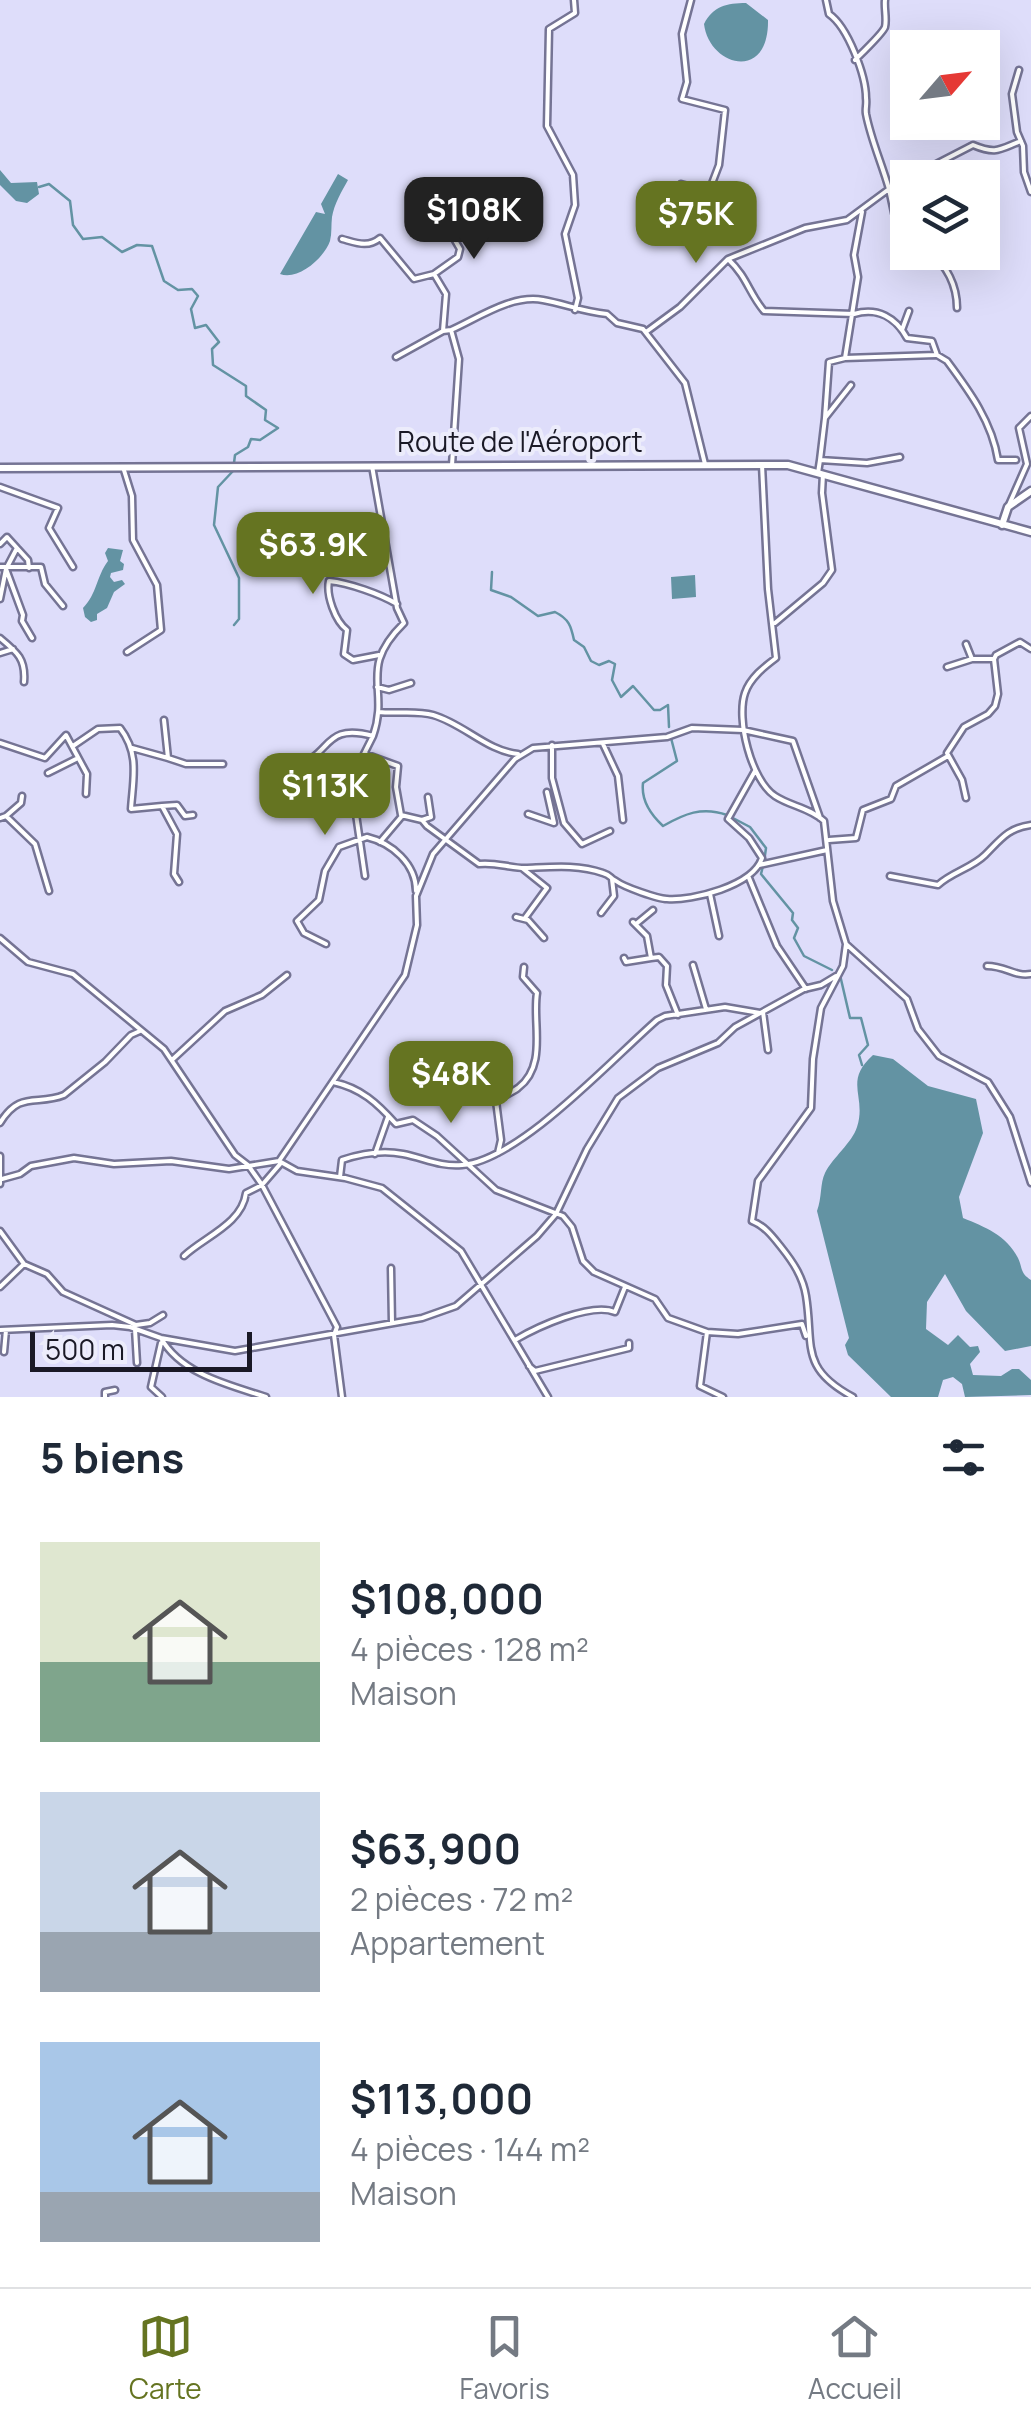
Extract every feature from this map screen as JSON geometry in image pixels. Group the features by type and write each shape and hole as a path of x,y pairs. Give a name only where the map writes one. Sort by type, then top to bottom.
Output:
{"main road":[{"name":"Route de l'Aéroport","path":"0,468 372,466 452,461 788,465 992,522 1002,521"},
{"path":"1031,491 1008,507 1002,521 1031,532"}],"street":[{"path":"574,0 576,13 549,28 547,126 573,175 575,205 564,234 578,298 575,310"},
{"path":"680,184 704,190 715,179 724,110 682,100 687,76 682,34 691,0"},
{"path":"826,0 829,14 839,21 851,41 867,96 865,112 890,194"},
{"path":"855,60 881,34 886,24 885,0"},
{"path":"1018,70 1012,94 1024,172 1031,192"},
{"path":"943,160 973,145 1002,151 1021,141"},
{"path":"646,332 680,306 728,259 805,228 847,220 889,189"},
{"path":"846,358 858,277 854,255 863,210"},
{"path":"342,239 365,245 380,238 414,279 434,274 458,256 460,250 449,230 454,224"},
{"path":"728,259 746,277 764,311 879,313 890,318 907,338 932,341 937,355"},
{"path":"945,270 955,288 957,308"},
{"path":"434,274 446,294 443,332"},
{"path":"396,356 516,300 541,300 607,314 616,323 646,332 686,383 705,464"},
{"path":"902,330 910,312"},
{"path":"451,330 459,359 452,461"},
{"path":"773,624 823,583 832,570 820,474 829,362 937,355 947,361 988,423 998,460 1016,460"},
{"path":"825,418 851,384"},
{"path":"1008,507 1026,464 1020,428 1031,416"},
{"path":"820,460 867,462 900,457"},
{"path":"762,465 776,658 748,687 743,698 744,730 756,770 774,796 820,818"},
{"path":"366,876 351,780 373,736 379,712 378,655 404,623 397,606 372,466"},
{"path":"123,467 132,496 133,540 157,585 161,630 127,652"},
{"path":"0,487 58,508 49,528 73,567"},
{"path":"0,544 8,538 28,560 28,568"},
{"path":"0,599 3,568 17,548"},
{"path":"3,568 41,567 45,584 63,606"},
{"path":"3,568 32,638"},
{"path":"378,655 353,660 344,654 347,630 338,622 329,581 366,592 376,591 397,606"},
{"path":"0,638 21,656 24,682"},
{"path":"947,667 972,659 994,658 1006,647 1020,642 1031,650"},
{"path":"966,644 972,659"},
{"path":"0,653 13,649"},
{"path":"827,840 856,838 863,810 892,799 896,786 948,756 964,727 988,714 998,694 994,658"},
{"path":"377,687 389,690 411,684"},
{"path":"379,712 433,715 498,750 523,754"},
{"path":"164,720 168,758"},
{"path":"73,746 98,729 120,728 135,757 131,809 177,805 185,816 193,815"},
{"path":"4,1352 3,1330 106,1324 235,1351 422,1318 456,1306 537,1236 556,1214 618,1098 658,1068 718,1043 735,1027 762,1012 806,989 821,986 843,966 846,944 833,901 827,840 793,741 744,730 692,728 667,737 603,744 552,744 523,754 433,854 416,896"},
{"path":"289,773 293,766 308,764 343,732 373,736"},
{"path":"0,743 42,758 66,735 87,774 86,794"},
{"path":"552,744 552,778 568,830 582,844 610,831"},
{"path":"603,744 618,776 623,820"},
{"path":"132,748 186,764 224,764"},
{"path":"364,754 398,766 396,787 402,816"},
{"path":"948,756 962,780 966,798"},
{"path":"48,773 78,758"},
{"path":"756,770 728,819 750,838 762,858 759,866"},
{"path":"528,814 554,822 547,792"},
{"path":"22,796 21,803 3,817 35,844 49,891"},
{"path":"402,816 422,820 431,817 428,797"},
{"path":"162,806 177,834 174,874 179,882"},
{"path":"380,842 402,816"},
{"path":"555,816 563,818"},
{"path":"422,820 479,864 495,862 522,868 546,864 602,872 670,900 710,894 748,876 759,866 827,850"},
{"path":"890,876 938,885 985,855 1016,827 1031,825"},
{"path":"184,1256 230,1222 244,1206 246,1194 262,1184 280,1162 405,974 417,925 412,868 380,842 362,838 340,847 325,871 319,900 297,921 304,934 326,944"},
{"path":"522,868 547,888 525,918"},
{"path":"748,876 772,937 806,989"},
{"path":"602,913 614,896 612,879"},
{"path":"710,894 719,936"},
{"path":"650,958 648,936 634,923 653,910"},
{"path":"516,918 525,918 544,938"},
{"path":"0,938 28,962 73,974 173,1059 235,1156 248,1165 262,1184 338,1326 334,1335 342,1397"},
{"path":"846,944 908,999 918,1029 940,1056 988,1082 1010,1116 1031,1183"},
{"path":"624,958 626,962 659,957 666,966 666,985 678,1015"},
{"path":"693,966 706,1009"},
{"path":"987,966 1002,966 1018,975 1031,974"},
{"path":"498,1153 496,1101 524,1081 539,1045 534,1021 537,993 523,977 524,967"},
{"path":"173,1059 225,1011 262,995 287,975"},
{"path":"807,1340 806,1293 794,1264 772,1235 752,1220 758,1181 812,1108 813,1059 821,1008 836,976"},
{"path":"340,1177 342,1160 375,1154 402,1154 446,1166 478,1163 498,1153 576,1096 657,1020 725,1007 762,1012"},
{"path":"762,1012 768,1050"},
{"path":"0,1123 8,1110 19,1103 32,1098 59,1098 140,1031"},
{"path":"333,1082 362,1092 396,1124 412,1120 437,1136 496,1190 563,1216 572,1227 583,1261 594,1272 655,1299 668,1318 706,1332 738,1334 802,1324 815,1364 840,1390 853,1397"},
{"path":"375,1154 388,1116"},
{"path":"0,1156 1,1182 31,1166 74,1158 114,1164 171,1161 229,1170 280,1162 298,1172 382,1188 461,1251 548,1397"},
{"path":"0,1231 24,1264 47,1274 63,1292 143,1326 163,1315"},
{"path":"0,1287 24,1264"},
{"path":"391,1268 392,1323"},
{"path":"514,1340 535,1328 603,1307 615,1312 625,1286"},
{"path":"135,1329 137,1363"},
{"path":"706,1332 700,1386 723,1397"},
{"path":"161,1338 151,1387 162,1397"},
{"path":"161,1338 176,1360 266,1397"},
{"path":"526,1362 535,1372 629,1348 629,1343"},
{"path":"104,1397 105,1392 115,1390"}],"water":[{"path":"746,3 768,20 766,40 750,60 738,61 716,50 704,24 721,7"},
{"path":"0,170 11,183 37,182 39,194 27,203 16,201 0,185"},
{"path":"338,174 348,180 334,207 327,248 302,271 280,274 316,212 325,214 321,204"},
{"path":"108,548 123,550 123,570 111,573 110,577 125,584 114,592 107,608 97,614 97,620 91,622 83,608 108,561"},
{"path":"695,575 696,597 672,599 671,577"},
{"path":"873,1055 893,1059 928,1086 976,1099 983,1133 959,1197 963,1218 1007,1243 1031,1280 1031,1346 1005,1351 966,1311 945,1274 927,1302 926,1329 948,1345 958,1335 970,1347 978,1346 980,1352 970,1364 973,1375 1001,1376 1019,1369 1031,1380 1031,1395 965,1397 962,1384 953,1377 943,1380 938,1397 891,1397 848,1355 845,1345 849,1338 817,1211 825,1173 857,1127 857,1081"}],"waterway":[{"path":"39,187 49,184 70,201 73,225 83,239 102,237 122,252 137,245 152,246 164,281 178,290 192,289 198,296 191,309 195,328 206,325 219,342 212,349 213,365 246,386 246,396 266,410 265,420 278,428 260,440 251,439 248,447 235,455 233,471 218,487 214,525 239,578 239,619 234,625"},
{"path":"492,572 491,590 511,597 538,616 555,612 569,623 574,640 584,647 591,661 615,664 612,680 621,697 633,686 654,710 668,705 669,727"},
{"path":"671,738 677,761 643,783 651,812 663,826 694,813 727,815"},
{"path":"731,817 750,827 766,848 764,862"},
{"path":"763,866 761,874 793,913 792,920 798,928 794,938 804,956 832,970"},
{"path":"840,975 850,1018 861,1018 868,1045 859,1055 862,1065"}]}
